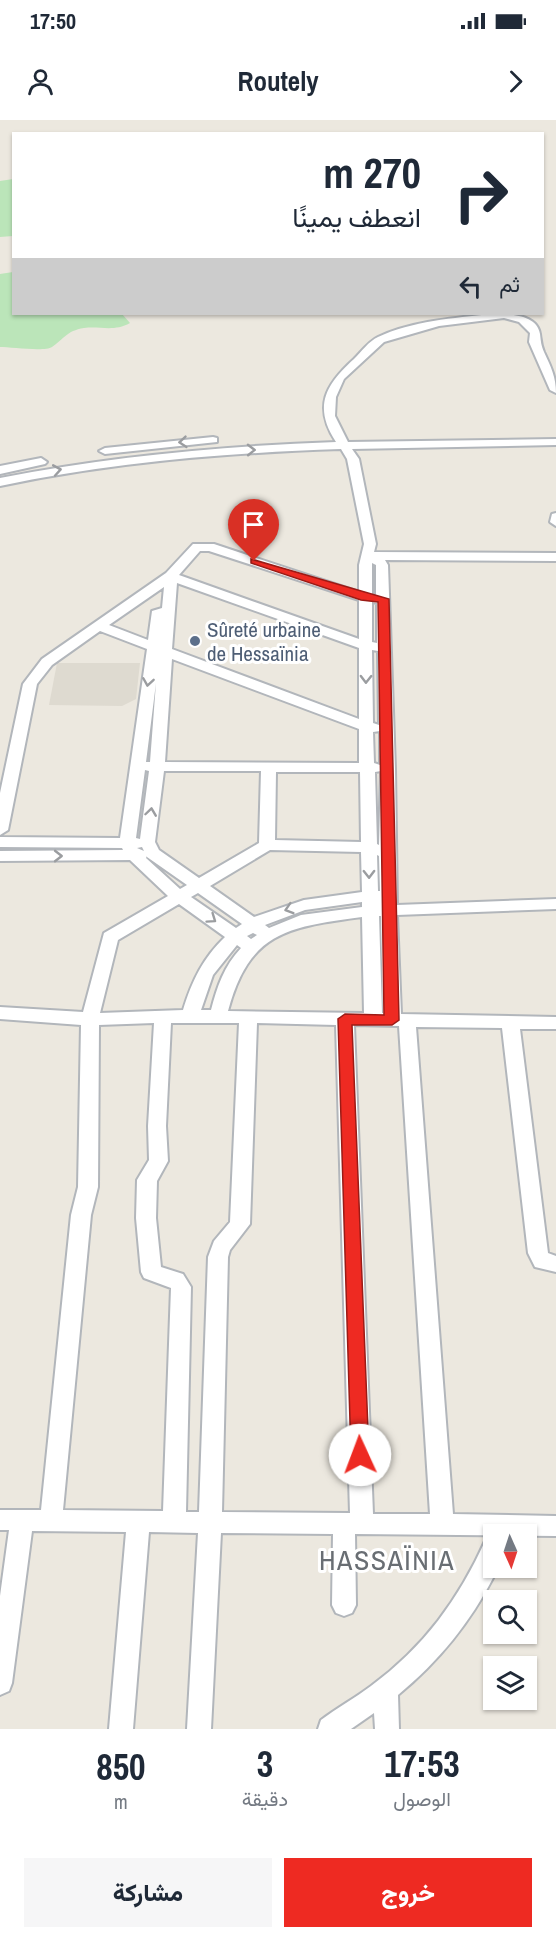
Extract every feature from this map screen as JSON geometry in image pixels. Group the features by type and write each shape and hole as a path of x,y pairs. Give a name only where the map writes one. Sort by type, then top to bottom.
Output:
{"street":[{"path":"373,1020 366,767 365,565 369,555 354,463 332,426 329,410 330,397 339,378 380,340 438,323 494,315 523,320 535,333 534,342 556,390"},
{"path":"0,470 145,446 223,440 556,433"},
{"path":"0,482 92,464 215,451 556,441 556,448"},
{"path":"556,517 556,522"},
{"path":"0,830 30,684 47,662 168,580 197,547 210,547 365,597 383,599"},
{"path":"369,555 556,552"},
{"path":"455,554 556,557"},
{"path":"369,555 382,563 388,769 388,903 442,1524"},
{"path":"168,580 366,646 384,647"},
{"path":"129,850 137,766 160,650 168,580"},
{"path":"98,626 366,727 386,728"},
{"path":"150,848 157,766 160,650"},
{"path":"137,766 388,769"},
{"path":"267,845 269,766"},
{"path":"0,842 129,850 179,895 251,947"},
{"path":"51,1521 81,1215 88,1187 90,1019 110,937 267,845 368,847 387,853"},
{"path":"0,856 150,848 268,935"},
{"path":"190,1016 204,975 235,935 252,924 294,907 388,903 556,904"},
{"path":"218,1017 226,982 238,961 251,947 268,935 301,920 370,904"},
{"path":"0,1013 90,1019 190,1016 556,1023"},
{"path":"163,1016 157,1126 159,1161 147,1180 146,1218 151,1272 172,1276 178,1280 181,1287 174,1522"},
{"path":"199,1729 210,1522 219,1252 240,1224 248,1018"},
{"path":"344,1605 353,1524 345,1019"},
{"path":"510,1022 538,1253 542,1261 556,1264"},
{"path":"0,1683 11,1520 442,1524 483,1533"},
{"path":"121,1729 138,1522"},
{"path":"537,1529 556,1526"},
{"path":"330,1729 386,1690 436,1643 467,1605 483,1567"},
{"path":"386,1690 387,1729"}],"shaded area":[{"path":"57,663 140,663 136,699 122,706 49,705"}],"green space":[{"path":"12,179 12,236 0,237 0,181"},
{"path":"12,272 12,315 123,315 130,323 113,328 78,329 48,348 0,347 0,274"}],"place":[{"name":"Sûreté urbaine de Hessaïnia","path":"195,641"}],"district":[{"name":"HASSAÏNIA","path":"387,1560"}],"route":[{"path":"254,561 365,597 383,599 392,1020 345,1019 360,1455"}]}
